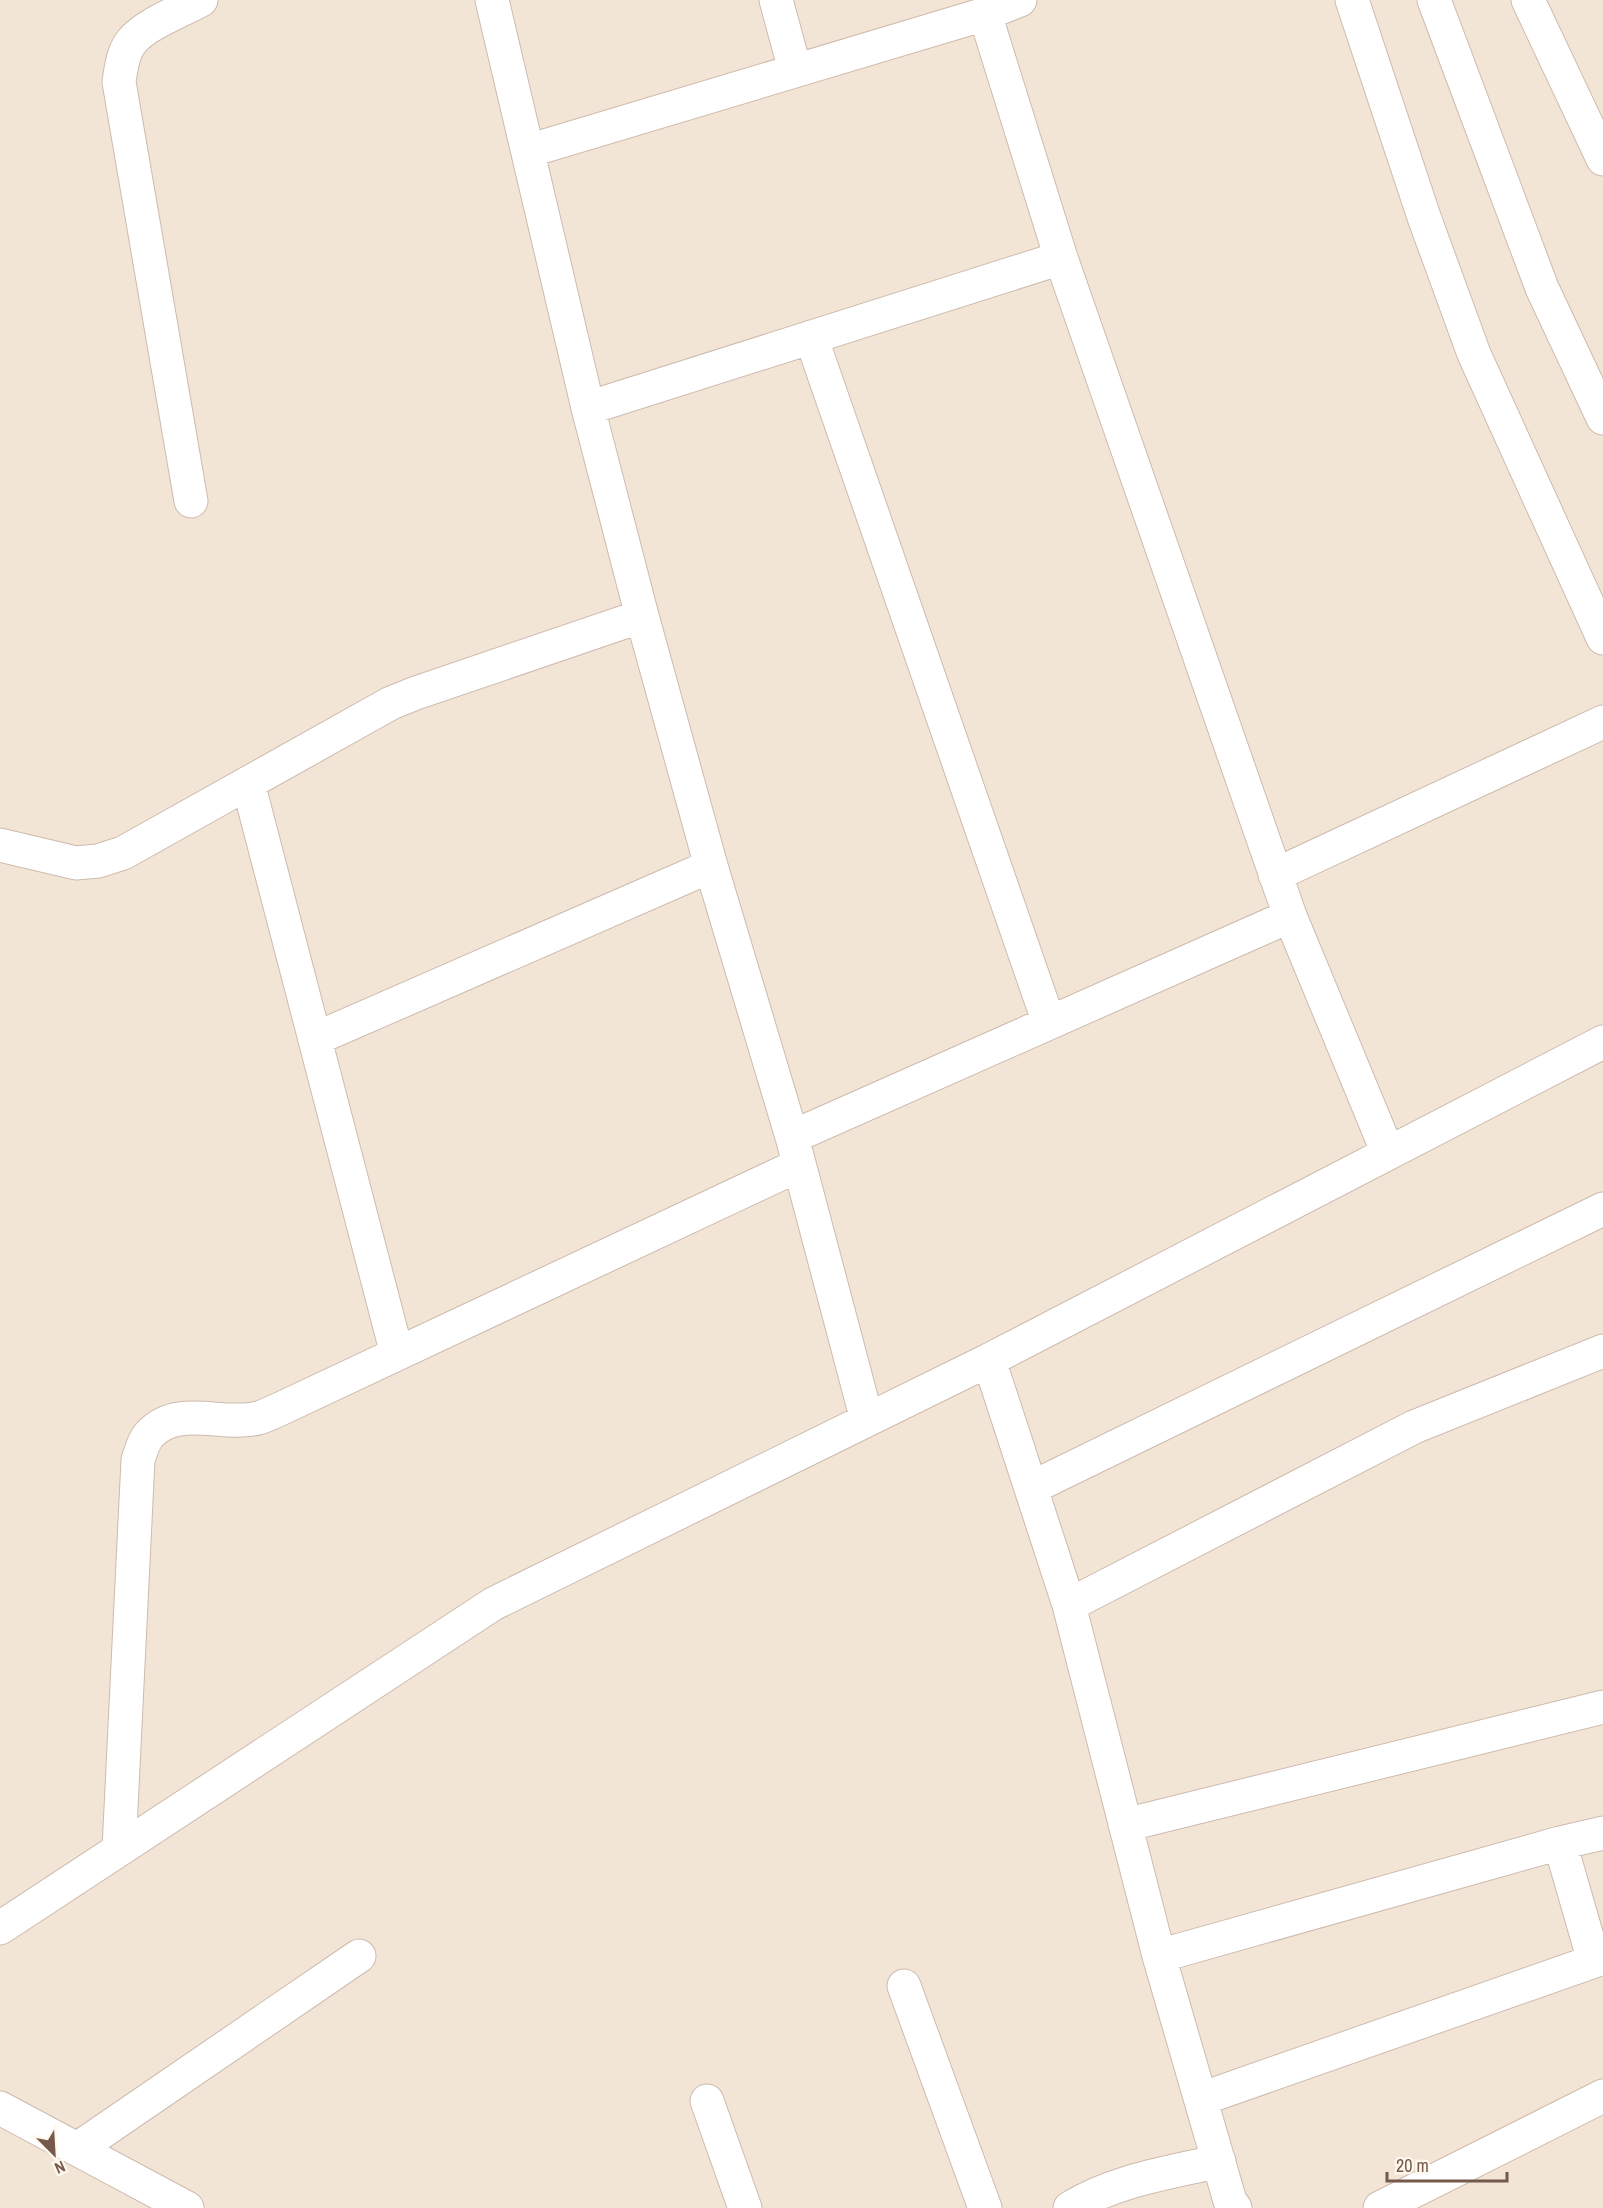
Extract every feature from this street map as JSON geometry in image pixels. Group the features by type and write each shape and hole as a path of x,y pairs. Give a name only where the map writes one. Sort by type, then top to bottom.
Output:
{"street":[{"path":"191,501 119,82 123,60 132,41 148,28 201,0"},
{"path":"492,0 588,408 642,616 711,866 796,1151 867,1420"},
{"path":"776,0 795,70"},
{"path":"528,151 985,14 1020,0"},
{"path":"1352,0 1424,217 1474,354 1603,638"},
{"path":"1434,0 1542,288 1603,418"},
{"path":"1528,0 1603,159"},
{"path":"985,14 1061,258 1275,875 1388,1153"},
{"path":"588,408 1061,258"},
{"path":"811,338 1049,1023"},
{"path":"0,845 76,863 98,861 123,853 391,704 416,693 642,616"},
{"path":"1275,875 1603,722"},
{"path":"248,783 397,1354"},
{"path":"315,1039 711,866"},
{"path":"119,1849 138,1460 148,1436 163,1422 179,1418 230,1420 258,1418 397,1354 1049,1023 1290,916"},
{"path":"0,1928 493,1604 989,1360 1603,1043"},
{"path":"1031,1488 1603,1209"},
{"path":"1069,1605 1414,1427 1603,1351"},
{"path":"989,1360 1069,1605 1159,1956 1230,2201 1234,2208"},
{"path":"1125,1825 1603,1707"},
{"path":"1159,1956 1560,1843 1603,1833"},
{"path":"1201,2099 1598,1960 1560,1843"},
{"path":"77,2149 359,1956"},
{"path":"904,1986 985,2208"},
{"path":"1380,2208 1603,2096"},
{"path":"707,2101 745,2208"},
{"path":"0,2108 188,2208"},
{"path":"1070,2208 1114,2186 1220,2162"}],"shaded area":[{"path":"0,0 1603,0 1603,2208 0,2208"}]}
